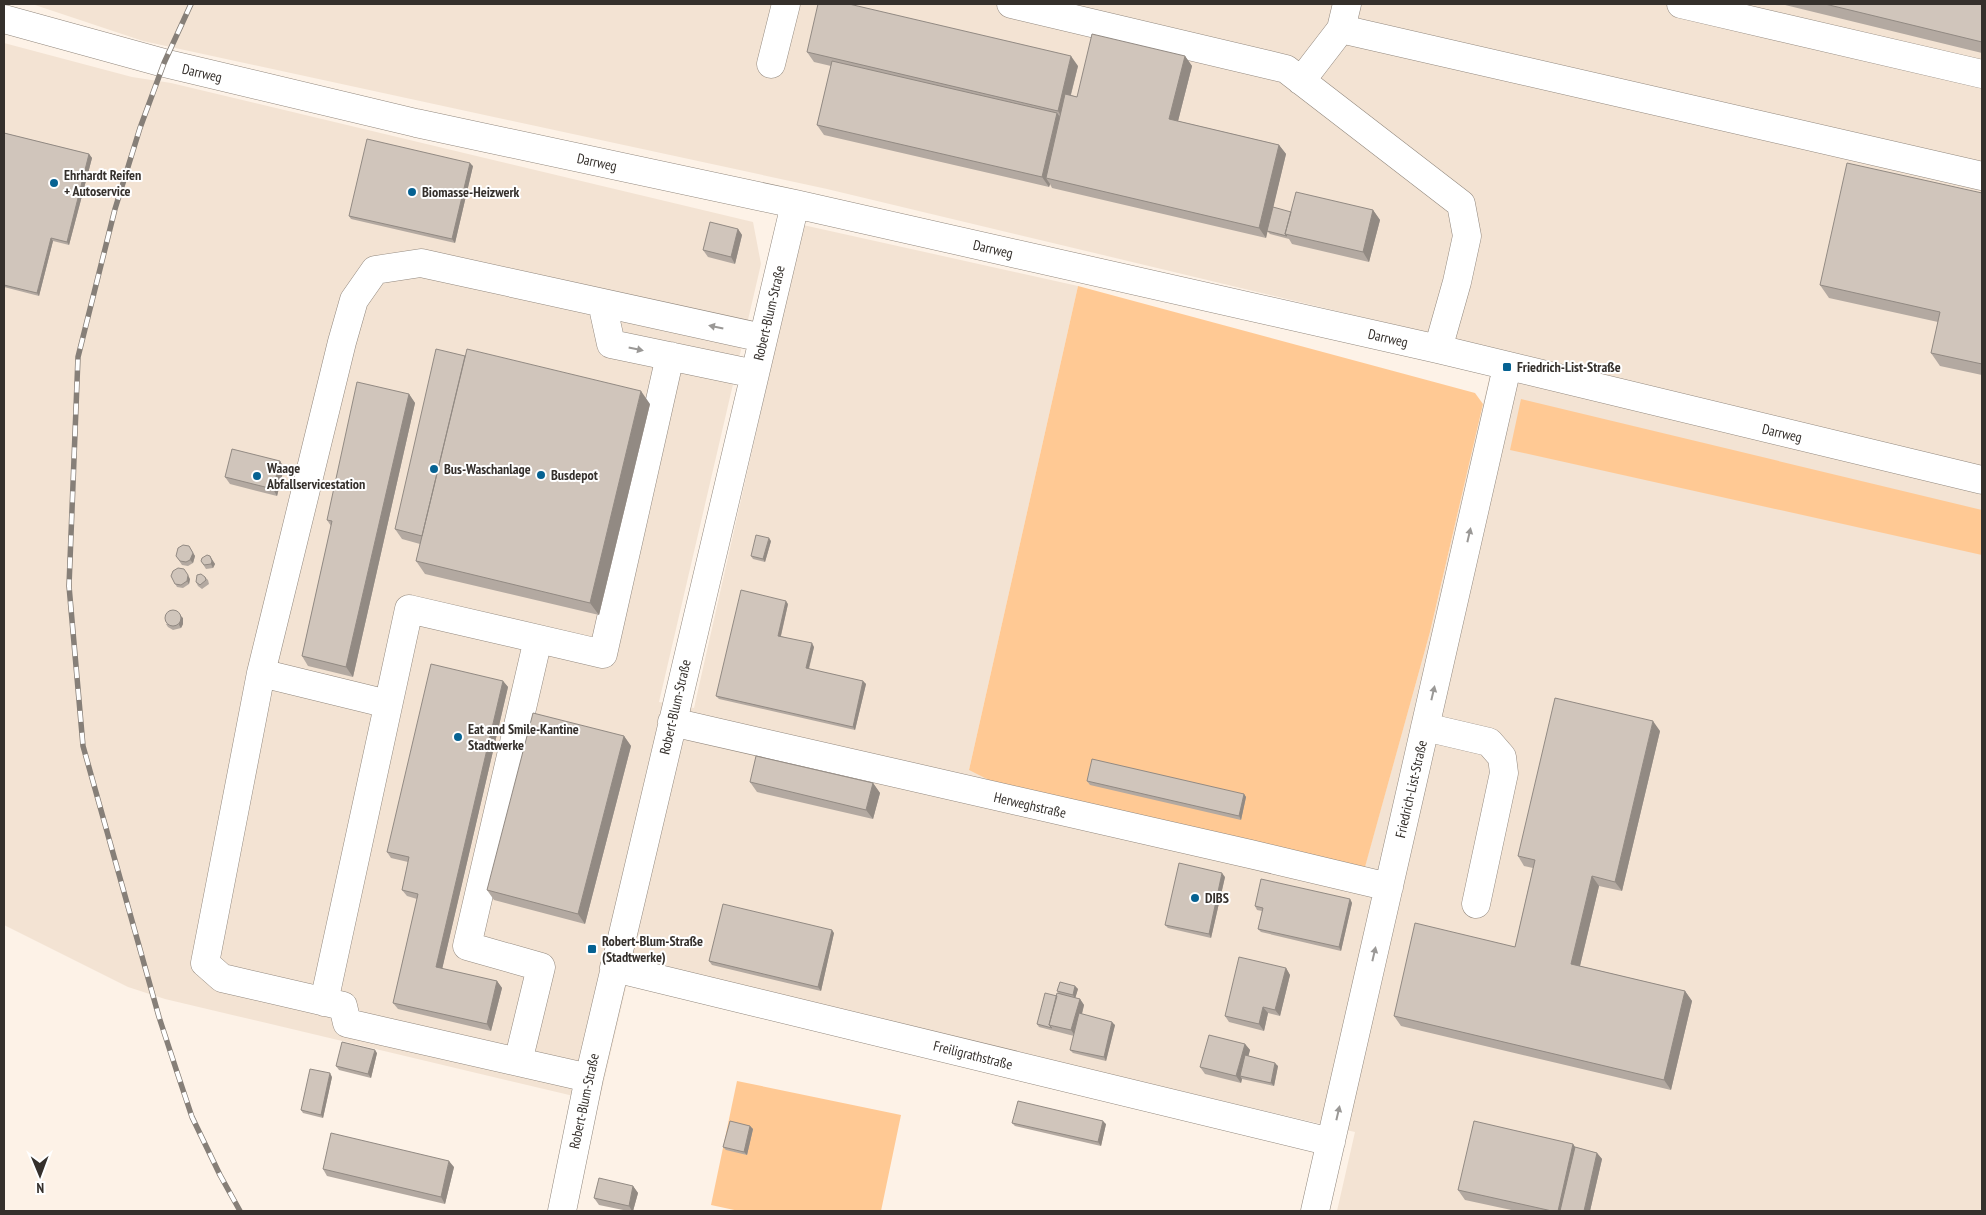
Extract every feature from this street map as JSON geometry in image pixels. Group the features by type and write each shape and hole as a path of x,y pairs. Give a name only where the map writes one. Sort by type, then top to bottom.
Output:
{"street":[{"path":"770,64 786,4"},
{"path":"1011,4 1286,69 1461,204 1467,236 1457,282 1438,349"},
{"path":"1681,4 1982,74"},
{"path":"1301,80 1344,16 1982,176"},
{"name":"Darrweg","path":"4,18 164,63 406,121 794,204 1438,349 1982,480"},
{"name":"Robert-Blum-Straße","path":"562,1211 588,1078 794,204"},
{"path":"588,1078 347,1023 343,1006 222,978 205,963 261,673 354,300 375,270 421,263 763,338"},
{"path":"602,303 612,344 755,374"},
{"path":"324,1002 409,609 603,654 670,356"},
{"name":"Friedrich-List-Straße","path":"1316,1211 1507,367"},
{"path":"518,1062 541,967 467,946 538,639"},
{"path":"261,673 388,704"},
{"name":"Herweghstraße","path":"672,722 1389,887"},
{"path":"1425,727 1489,742 1502,757 1504,772 1476,904"},
{"name":"Freiligrathstraße","path":"614,968 1331,1142"}],"shaded area":[{"path":"32,4 1982,4 1982,1211 1337,1211 1355,1132 632,962 599,1102 165,999 128,987 4,925 4,43 132,77 171,83 753,222 761,264 659,702 694,708 803,225 1078,286 969,770 1365,866 1430,632 1496,349 827,189 143,41"},
{"path":"1078,286 1475,393 1483,404 1430,632 1365,867 993,782 969,770"},
{"path":"1521,399 1982,510 1982,555 1510,450"},
{"path":"737,1081 901,1115 881,1211 739,1211 711,1205"}],"building":[{"path":"818,4 849,4 1071,56 1058,111 807,52"},
{"path":"1825,4 1982,4 1982,42"},
{"path":"1092,34 1185,56 1169,119 1279,145 1259,228 1046,178 1065,94 1077,97"},
{"path":"832,61 1057,113 1042,177 817,125"},
{"path":"4,133 89,154 67,242 51,238 37,293 4,285"},
{"name":"Biomasse-Heizwerk","path":"367,139 470,163 452,239 349,216"},
{"path":"1847,163 1982,193 1982,364 1931,353 1940,312 1820,285"},
{"path":"1296,192 1373,210 1363,252 1285,234"},
{"path":"1273,207 1291,212 1285,234 1287,236 1267,231"},
{"path":"710,222 738,229 731,257 703,250"},
{"name":"Bus-Waschanlage","path":"436,349 465,356 422,536 395,529"},
{"name":"Busdepot","path":"467,349 641,391 590,603 416,561"},
{"path":"357,382 409,394 346,667 302,656 332,521 327,520"},
{"name":"Waage Abfallservicestation","path":"232,449 280,461 273,489 225,477"},
{"path":"756,535 769,538 763,559 751,556"},
{"path":"183,545 189,546 193,553 190,560 186,562 180,561 176,556 178,548"},
{"path":"207,555 210,556 212,561 211,564 204,565 201,561"},
{"path":"178,568 184,569 188,575 187,581 181,585 175,584 171,576 173,571"},
{"path":"201,574 206,580 200,585 196,582 197,575"},
{"path":"741,590 786,601 778,636 812,643 806,668 863,681 853,727 716,696"},
{"path":"170,610 176,610 181,615 179,624 170,626 165,621 165,615"},
{"path":"431,664 503,681 436,967 497,981 487,1024 393,1003 418,894 402,890 409,857 387,852"},
{"path":"1555,698 1653,721 1615,882 1592,876 1571,964 1685,991 1664,1080 1394,1016 1415,923 1515,947 1535,860 1518,856"},
{"path":"533,713 624,736 578,914 487,890"},
{"path":"756,756 873,783 866,810 750,782"},
{"path":"1092,759 1244,794 1239,816 1087,781"},
{"path":"1179,863 1222,873 1209,934 1165,925"},
{"path":"1261,879 1350,899 1339,947 1258,929 1263,908 1255,906"},
{"path":"723,904 832,930 818,987 709,961"},
{"path":"1239,957 1286,968 1275,1010 1263,1007 1259,1024 1225,1016"},
{"path":"1060,982 1075,986 1073,995 1057,991"},
{"path":"1045,993 1057,996 1049,1025 1052,1028 1037,1024"},
{"path":"1057,993 1080,999 1071,1030 1049,1025"},
{"path":"1079,1013 1112,1022 1104,1057 1070,1050"},
{"path":"1209,1035 1245,1044 1236,1076 1200,1067"},
{"path":"342,1042 375,1050 368,1074 336,1066"},
{"path":"1245,1055 1275,1063 1271,1083 1240,1076"},
{"path":"310,1069 330,1073 321,1115 301,1110"},
{"path":"1018,1101 1103,1121 1098,1142 1012,1123"},
{"path":"730,1121 750,1126 744,1152 723,1147"},
{"path":"1474,1121 1573,1144 1558,1211 1458,1190"},
{"path":"331,1133 449,1161 441,1197 323,1169"},
{"path":"1575,1147 1597,1153 1584,1211 1560,1211"},
{"path":"599,1178 633,1186 629,1206 594,1198"}],"railway":[{"path":"191,4 164,63 140,128 115,209 78,357 69,586 83,746 159,1017 192,1117 240,1211"}],"place":[{"name":"Ehrhardt Reifen + Autoservice","path":"54,183"},
{"name":"Biomasse-Heizwerk","path":"412,192"},
{"name":"Friedrich-List-Straße","path":"1507,367"},
{"name":"Bus-Waschanlage","path":"434,469"},
{"name":"Busdepot","path":"541,475"},
{"name":"Waage Abfallservicestation","path":"257,476"},
{"name":"Eat and Smile-Kantine Stadtwerke","path":"458,737"},
{"name":"DIBS","path":"1195,898"},
{"name":"Robert-Blum-Straße (Stadtwerke)","path":"592,949"}]}
